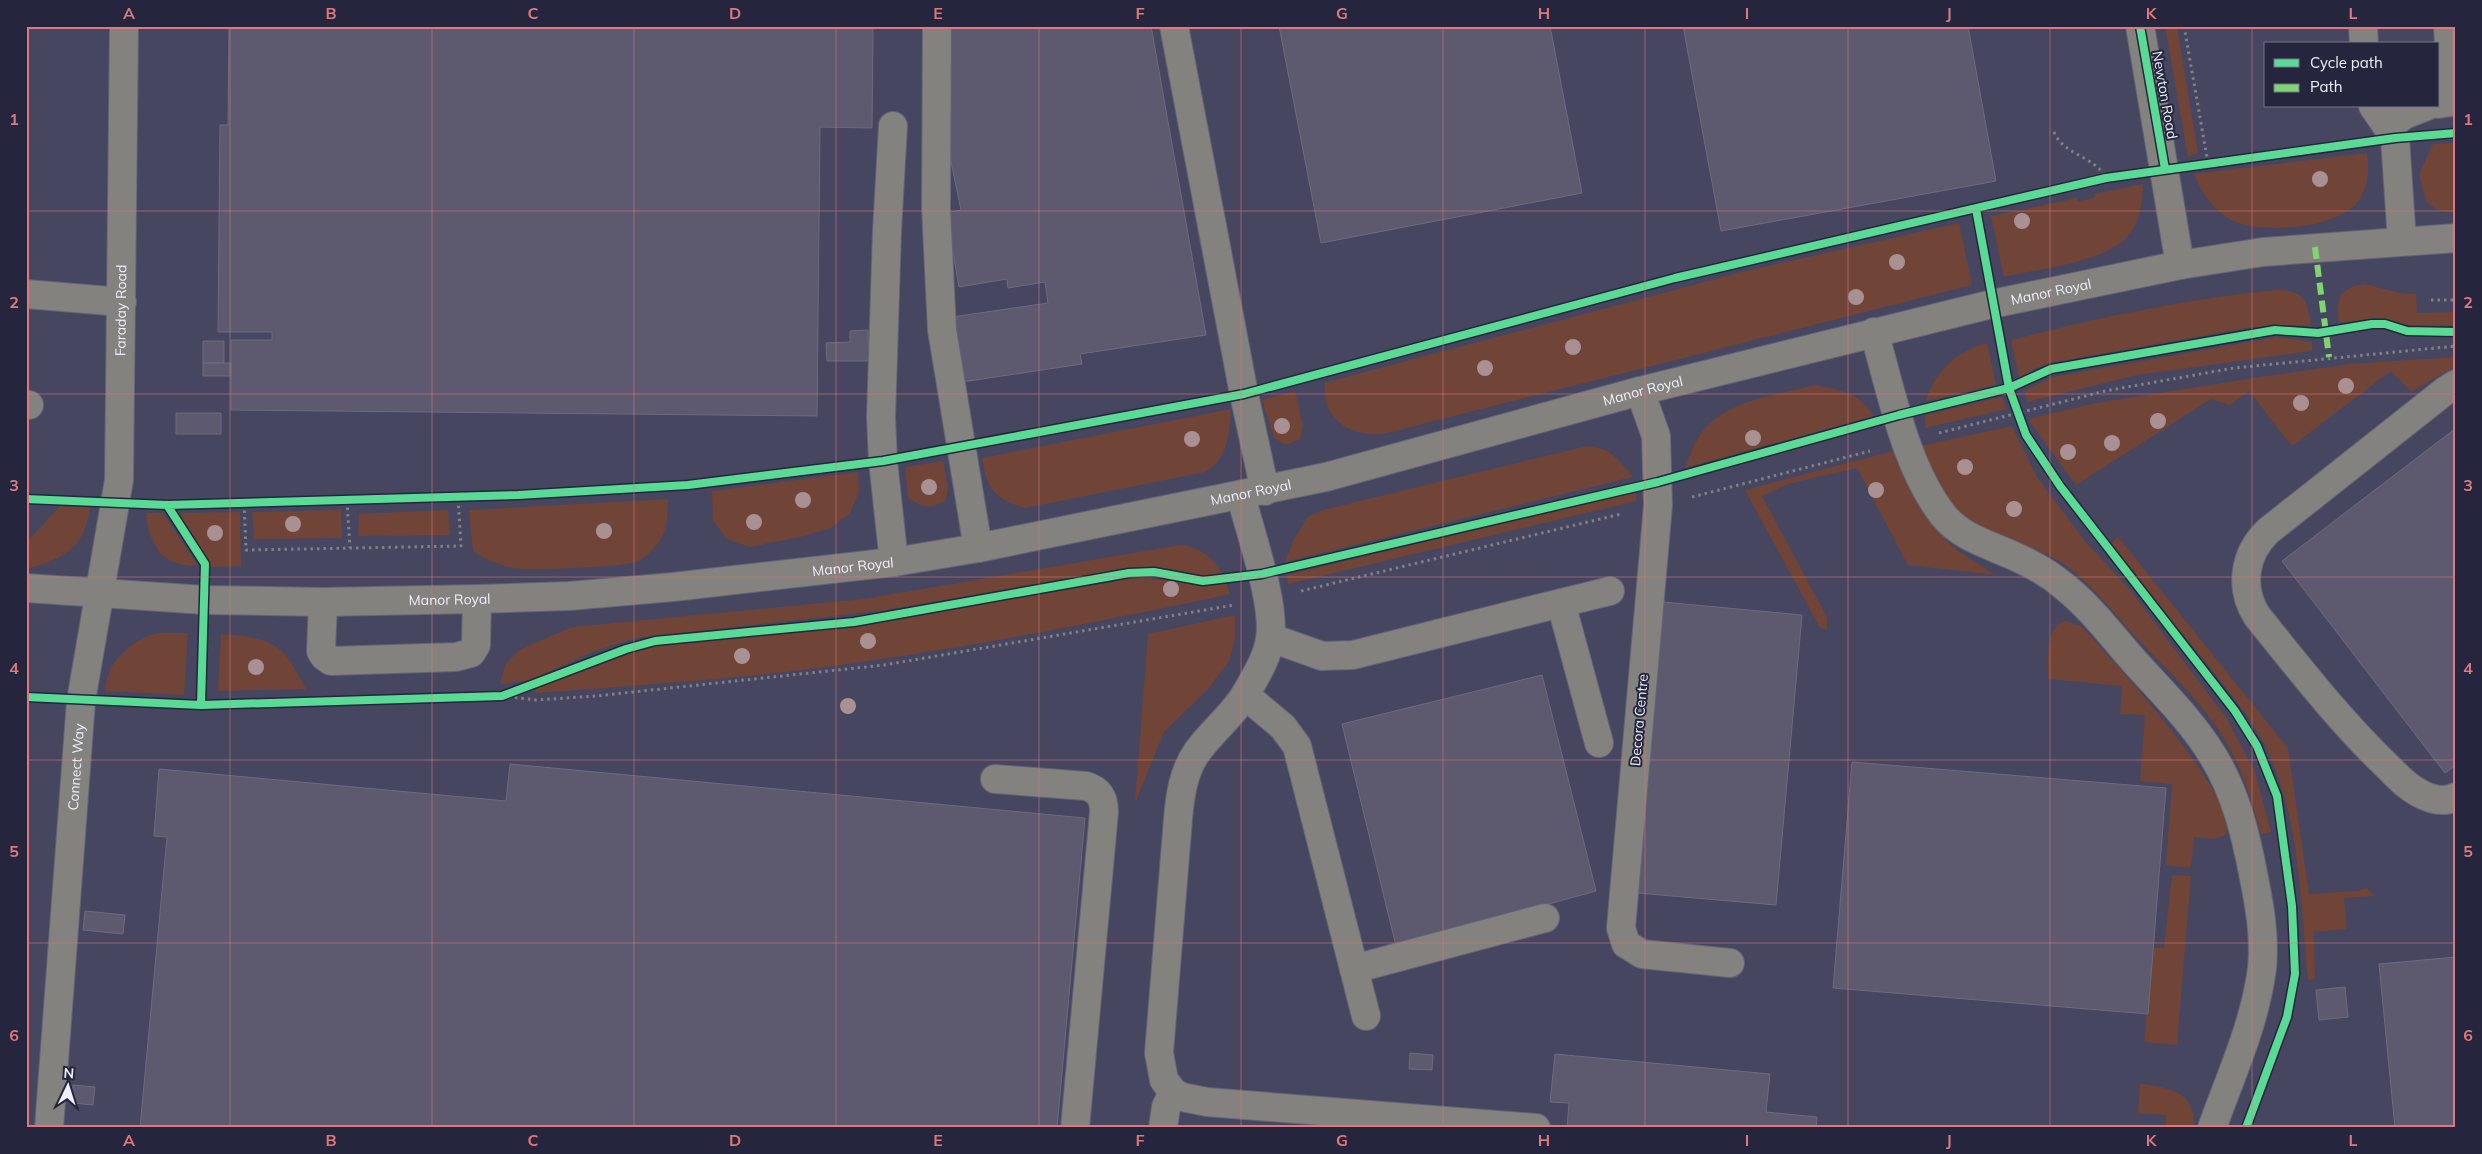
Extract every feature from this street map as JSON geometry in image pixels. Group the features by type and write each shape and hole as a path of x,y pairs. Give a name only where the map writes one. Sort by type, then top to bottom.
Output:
{"street":[{"name":"Faraday Road","path":"100,592 119,480 124,26"},
{"path":"937,26 936,208 940,313 952,405 978,548"},
{"path":"1174,26 1244,394 1253,494 1269,608 1271,638 1263,662 1245,695 1231,715 1198,751 1188,768 1183,785 1178,819 1159,1053 1164,1080 1173,1092 1192,1100 1207,1102 1536,1128"},
{"name":"Newton Road","path":"2140,26 2180,265"},
{"path":"2363,26 2364,42"},
{"path":"2443,103 2448,26"},
{"path":"2380,117 2404,115 2427,108"},
{"path":"2380,117 2395,138 2402,241"},
{"path":"893,126 887,231 882,417 883,461 894,562"},
{"name":"Manor Royal","path":"26,588 205,600 323,602 477,599 568,596 681,586 894,562 978,548 1326,478 1640,391 1874,332 1992,304 2180,265 2263,252 2456,238"},
{"path":"26,294 122,302"},
{"path":"1874,332 1912,456 1926,488 1942,514 1952,525 1967,535 2032,566 2072,593 2185,719 2212,754 2228,784 2248,848 2260,911 2263,953 2260,979 2250,1026 2212,1128"},
{"path":"2456,384 2268,531 2254,550 2246,578 2249,602 2258,616 2328,704 2370,750 2402,781 2419,793 2434,799 2456,797"},
{"name":"Decora Centre","path":"1640,391 1656,436 1658,506 1621,928 1626,944 1642,954 1730,963"},
{"path":"1271,638 1322,656 1352,655 1610,591"},
{"name":"Connect Way","path":"49,1128 81,701 100,592"},
{"path":"323,602 321,652 331,661 456,657 471,653 476,645 477,599"},
{"path":"1562,603 1600,743"},
{"path":"1245,695 1283,727 1297,746 1366,1016"},
{"path":"995,779 1086,786 1098,792 1103,798 1104,812 1075,1128"},
{"path":"1354,968 1545,918"},
{"path":"1163,1128 1166,1107 1173,1092"}],"path":[{"path":"2184,26 2208,163"},
{"path":"2054,132 2062,144 2099,167 2106,178"},
{"path":"2431,300 2456,300"},
{"path":"2015,406 2019,418 2105,391 2234,368 2456,346"},
{"path":"244,504 246,550 461,546 458,497"},
{"path":"348,501 350,548"},
{"path":"492,696 502,696 520,689"}],"shaded area":[{"path":"2165,26 2177,26 2198,153 2188,157"},
{"path":"2456,143 2456,213 2437,210 2426,201 2419,174 2433,144"},
{"path":"2367,153 2366,186 2356,204 2345,213 2330,219 2292,227 2254,226 2238,223 2225,216 2206,197 2194,174"},
{"path":"2143,184 2138,218 2128,236 2117,245 2103,253 2070,264 2004,277 1991,216 2077,198 2078,202 2095,197 2094,194"},
{"path":"1959,223 1972,285 1383,434 1367,434 1344,426 1332,415 1327,404 1324,383 1742,272"},
{"path":"2364,284 2404,294 2416,294 2417,313 2456,312 2456,325 2413,326 2376,318 2339,323 2338,307 2341,296 2349,288"},
{"path":"2275,290 2292,292 2303,298 2308,309 2311,326 2252,327 2055,362 2036,368 2019,378 2011,340 2142,310"},
{"path":"2277,337 2312,342 2312,351 2137,375 2028,402 2024,391 2053,377"},
{"path":"1987,343 1996,385 1926,401 1935,380 1949,364 1966,352"},
{"path":"2456,357 2456,366 2411,392 2391,371 2292,446 2249,391 2230,405 2211,399 2076,485 2028,419 2096,403 2260,377 2350,364"},
{"path":"1814,385 1848,393 1862,402 1874,416 1685,468 1700,435 1718,417 1757,399"},
{"path":"1295,391 1303,427 1300,439 1286,445 1274,438 1262,400"},
{"path":"2002,397 2007,409 1925,428 1925,415"},
{"path":"1231,409 1228,436 1223,453 1213,467 1205,472 1025,508 1006,501 994,492 984,469 982,458"},
{"path":"2012,426 2037,477 2085,541 2131,591 2227,719 2255,772 2271,832 2261,834 2250,796 2240,771 2229,747 2213,721 2192,695 2093,589 2075,572 2050,556 1969,521 1945,497 1920,446"},
{"path":"1587,446 1602,449 1613,455 1633,477 1285,562 1294,539 1309,516 1327,509"},
{"path":"1897,450 1917,497 1937,530 1956,549 1996,575 1908,565 1857,468 1788,484 1762,496 1827,617 1827,629 1820,628 1745,490"},
{"path":"943,461 948,487 946,500 936,505 923,506 908,498 905,467"},
{"path":"858,472 859,492 850,513 831,528 800,537 750,547 727,539 713,521 712,491"},
{"path":"1636,492 1636,501 1288,584 1286,575"},
{"path":"668,499 666,527 660,541 648,554 639,561 632,563 577,568 521,569 497,563 473,551 469,510"},
{"path":"60,506 90,507 86,527 82,535 72,549 65,554 46,563 26,568 26,543"},
{"path":"341,510 342,538 254,539 252,512"},
{"path":"448,510 450,535 358,536 359,514"},
{"path":"240,512 241,566 212,567 179,513"},
{"path":"146,513 163,513 198,566 175,563 160,552 150,535"},
{"path":"2118,537 2288,748 2309,894 2358,891 2366,888 2373,893 2374,896 2344,898 2347,929 2314,932 2315,979 2308,980 2298,870 2289,815 2282,789 2267,749 2233,696 2111,543"},
{"path":"1180,545 1194,548 1205,554 1223,574 1208,576 1154,567 1127,568 886,610 636,638 595,651 531,680 500,684 505,665 519,650 572,627 864,599"},
{"path":"1134,578 1203,584 1226,583 1230,594 1036,633 840,665 689,681 535,692 538,687 633,651 664,645 880,622"},
{"path":"1235,615 1235,639 1229,661 1208,689 1164,732 1135,803 1148,634"},
{"path":"2065,621 2081,626 2117,665 2170,728 2214,792 2226,818 2225,835 2214,839 2194,837 2191,868 2166,865 2172,784 2140,781 2145,715 2120,714 2122,686 2048,679 2048,655 2051,638 2058,625"},
{"path":"157,633 188,633 184,695 105,691 110,671 121,654 137,641"},
{"path":"221,634 253,638 274,645 290,661 306,689 218,691"},
{"path":"2172,875 2191,876 2177,1045 2144,1042 2153,948 2164,948"},
{"path":"2140,1084 2171,1090 2186,1099 2191,1106 2194,1116 2194,1128 2166,1128 2166,1115 2138,1113"}],"building":[{"path":"229,26 873,26 872,128 820,127 817,416 231,410 231,340 272,340 272,332 218,332 220,125 228,125"},
{"path":"951,26 1151,26 1206,335 1080,354 1082,364 962,382 952,317 1048,303 1045,282 1008,288 1007,279 959,287 946,213 961,210 950,157"},
{"path":"1279,26 1550,26 1582,193 1321,243"},
{"path":"1683,26 1968,26 1996,181 1721,231"},
{"path":"868,330 869,361 827,361 826,343 850,342 850,331"},
{"path":"203,341 224,341 224,363 203,363"},
{"path":"203,363 231,363 231,376 203,376"},
{"path":"176,413 221,413 221,434 176,434"},
{"path":"2456,428 2456,765 2445,773 2282,561"},
{"path":"1663,602 1802,615 1776,905 1637,893"},
{"path":"1542,675 1596,891 1396,946 1342,724"},
{"path":"1852,762 2166,788 2148,1014 1833,988"},
{"path":"510,764 1085,818 1057,1128 140,1128 167,837 154,836 159,769 506,801"},
{"path":"85,911 125,915 123,934 83,930"},
{"path":"2456,957 2456,1128 2395,1128 2379,964"},
{"path":"2345,987 2348,1017 2319,1020 2316,990"},
{"path":"1410,1053 1433,1055 1432,1070 1409,1069"},
{"path":"1555,1054 1770,1074 1766,1112 1817,1117 1816,1128 1567,1128 1569,1103 1550,1102"},
{"path":"73,1085 95,1087 93,1105 72,1103"}],"marked path":[{"path":"2315,247 2329,357"}],"cycle path":[{"path":"2140,26 2165,169"},
{"path":"26,499 167,505 518,495 688,485 883,461 1244,394 1675,278 2106,178 2395,138 2456,133"},
{"path":"1976,209 2009,388 2026,435 2060,486 2235,711 2257,746 2277,796 2292,906 2295,974 2287,1017 2246,1128"},
{"path":"26,697 201,705 502,696 626,649 655,641 854,622 1129,573 1154,572 1203,581 1262,574 1658,482 1899,415 2009,388 2051,369 2275,330 2318,333 2372,324 2385,324 2407,331 2456,332"},
{"path":"167,505 205,564 201,705"}]}
